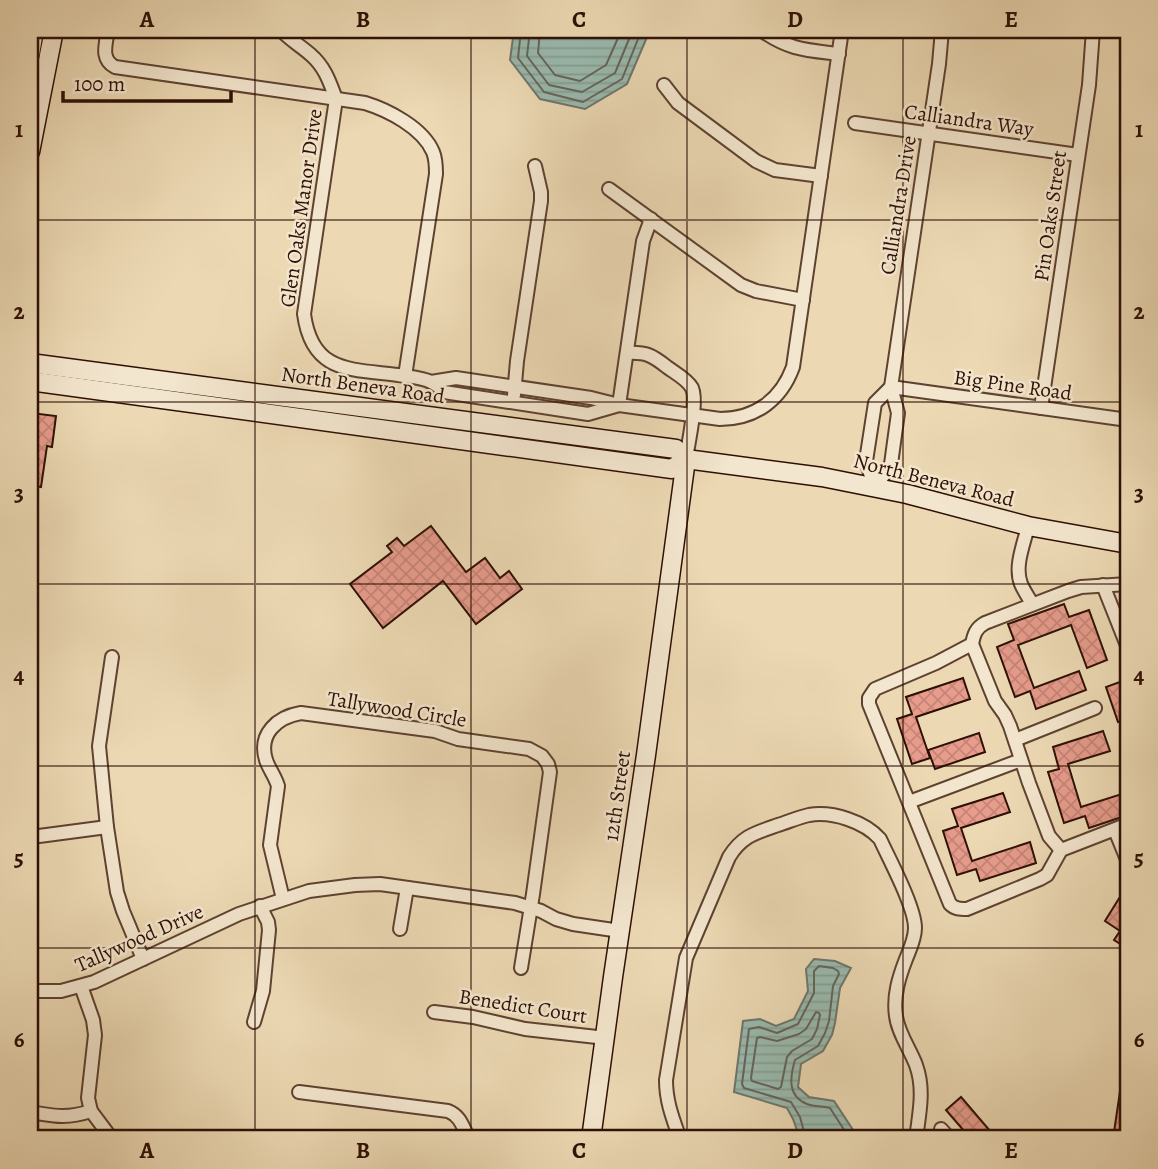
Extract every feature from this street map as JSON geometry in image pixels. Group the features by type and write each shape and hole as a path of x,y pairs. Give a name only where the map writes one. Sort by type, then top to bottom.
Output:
{"main road":[{"path":"30,55 34,30"},
{"path":"30,152 54,30"},
{"name":"North Beneva Road","path":"30,363 676,449 686,459 822,477 907,494 1028,526 1128,544"},
{"name":"North Beneva Road","path":"30,381 672,469 686,459"},
{"name":"12th Street","path":"591,1139 686,459"}],"street":[{"name":"Glen Oaks Manor Drive","path":"108,30 104,54 106,60 115,67 365,103 395,115 423,136 435,157 436,174 405,376"},
{"name":"Glen Oaks Manor Drive","path":"281,30 321,65 336,99 304,314 306,329 317,350 333,364 346,369 405,376 431,382 444,391 589,414 619,405"},
{"path":"761,30 792,48 839,54"},
{"name":"Glen Oaks Manor Drive","path":"431,382 456,378 720,419 742,417 762,409 772,401 782,391 793,367 842,30"},
{"name":"Calliandra Drive","path":"875,488 891,464 898,413 891,387 942,30"},
{"name":"Pin Oaks Street","path":"1041,408 1089,85 1093,30"},
{"path":"664,85 677,103 756,161 775,170 821,176"},
{"name":"Calliandra Way","path":"855,123 1078,155"},
{"path":"513,402 541,201 535,166"},
{"path":"610,188 741,285 755,291 803,300"},
{"path":"619,405 643,241 650,219"},
{"path":"627,353 640,352 652,356 691,386 694,393 693,416 686,459"},
{"name":"Calliandra Drive","path":"875,488 866,461 875,403 891,387"},
{"name":"Big Pine Road","path":"891,387 1128,420"},
{"path":"1028,526 1018,575 1032,604"},
{"path":"1061,849 1049,836 1005,715 995,701 972,644 973,636 979,626 1068,591 1128,584"},
{"path":"1104,585 1128,648"},
{"path":"972,644 875,689 869,698 869,704 950,904 959,909 967,909 1047,875 1061,849 1128,824"},
{"path":"112,657 99,746 107,827 117,892 143,959"},
{"path":"1015,740 1095,708"},
{"name":"Tallywood Circle","path":"283,899 270,845 278,786 265,757 264,747 270,728 290,715 301,713 435,731 458,739 529,749 542,756 550,772 531,908"},
{"path":"909,802 1021,760"},
{"path":"680,1139 668,1107 666,1080 689,948 735,847 753,834 818,814 857,823 880,839 914,916 914,941 900,975 895,1007 897,1024 920,1081 922,1096 916,1139"},
{"path":"30,835 107,827"},
{"path":"1115,830 1128,862"},
{"name":"Tallywood Drive","path":"30,991 61,991 94,982 260,906 309,891 355,885 380,884 515,903 573,924 620,931"},
{"path":"400,929 407,888"},
{"path":"254,1022 262,991 270,930 260,906"},
{"path":"521,968 531,908"},
{"path":"81,986 93,1020 95,1035 88,1098 91,1111 112,1139"},
{"name":"Benedict Court","path":"434,1012 473,1017 525,1029 606,1038"},
{"path":"299,1092 448,1111 459,1118 469,1139"},
{"path":"30,1112 63,1118 91,1111"}],"water":[{"path":"514,30 642,30 647,37 627,84 585,109 540,99 510,60"},
{"path":"814,959 835,961 851,968 840,988 832,1035 823,1051 801,1064 798,1087 809,1097 834,1101 857,1136 856,1139 800,1139 787,1108 734,1092 743,1021 760,1019 776,1026 794,1019 808,991 806,969"}],"building":[{"path":"31,413 56,416 52,447 47,446 41,487 30,485"},
{"path":"431,526 466,572 485,558 500,578 509,571 522,589 476,624 443,581 383,628 350,584 392,552 387,546 397,538 404,546"},
{"path":"1064,604 1069,617 1089,610 1107,660 1087,668 1071,625 1018,645 1034,688 1079,671 1086,690 1036,709 1030,691 1015,697 997,647 1014,640 1008,624"},
{"path":"963,678 970,699 916,717 930,758 912,764 897,719 912,714 906,697"},
{"path":"1128,679 1128,719 1118,722 1106,687"},
{"path":"1103,731 1110,751 1068,764 1081,807 1128,792 1128,815 1089,828 1085,816 1064,823 1048,772 1059,769 1053,747"},
{"path":"979,733 985,752 935,769 928,750"},
{"path":"1003,793 1010,812 961,828 972,861 1030,842 1036,863 980,881 976,869 957,875 943,831 958,826 952,809"},
{"path":"1128,884 1128,924 1125,930 1128,932 1128,949 1114,940 1120,931 1105,921"},
{"path":"1123,1071 1128,1072 1128,1139 1113,1139"},
{"path":"961,1097 997,1139 971,1139 946,1110"}]}
